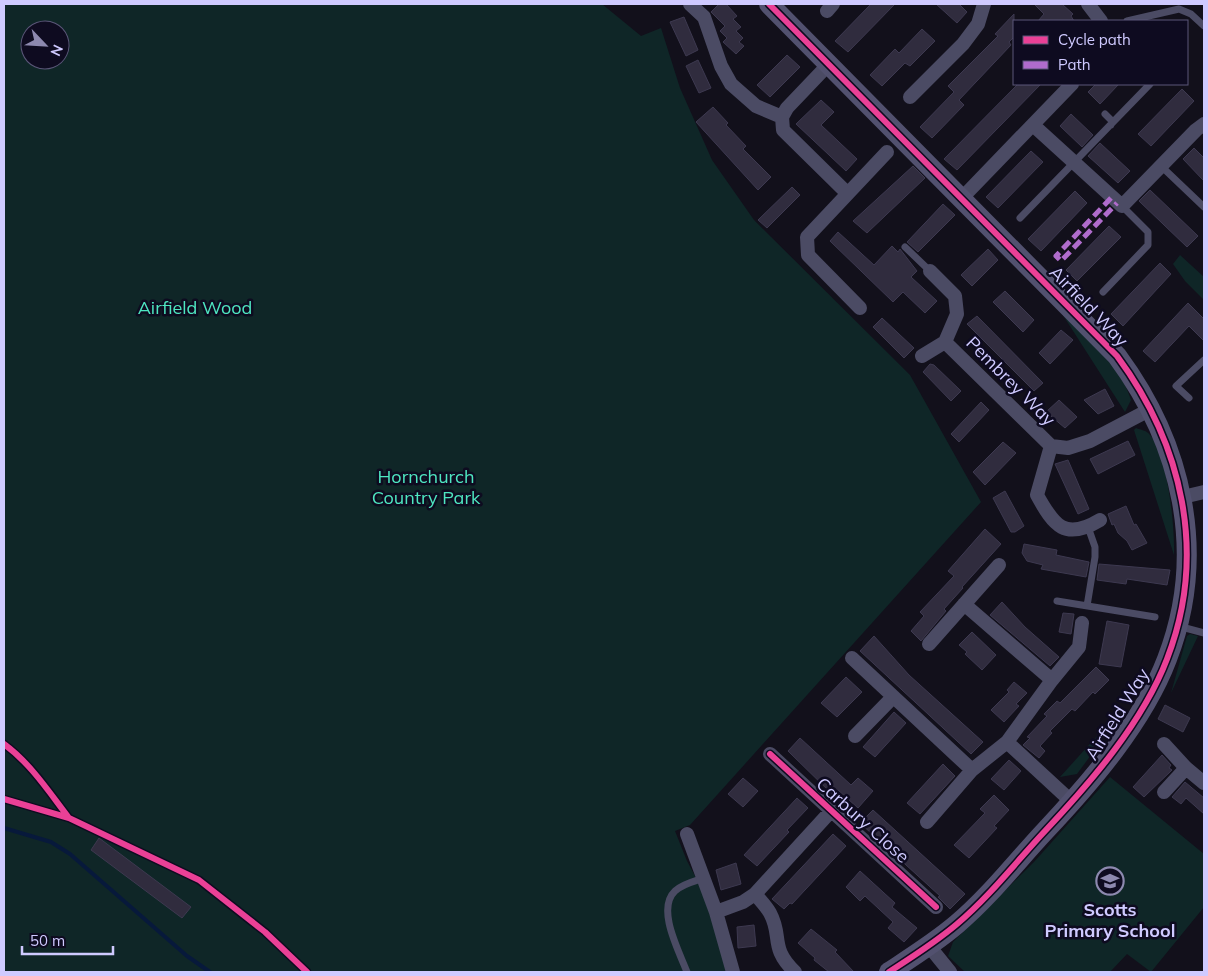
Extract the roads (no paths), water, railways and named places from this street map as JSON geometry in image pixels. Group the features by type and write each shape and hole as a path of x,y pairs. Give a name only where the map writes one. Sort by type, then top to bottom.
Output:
{"street":[{"path":"690,4 704,17 721,66 731,84 756,106 782,117"},
{"name":"Airfield Way","path":"769,4 1116,356 1133,378 1151,409 1174,462 1183,497 1186,544 1184,589 1177,626 1167,659 1147,699 1099,770 990,893 957,924 929,946 889,972"},
{"path":"910,97 962,44 978,24 984,4"},
{"path":"1088,4 1100,20"},
{"path":"828,65 787,108 782,117 783,130 847,193"},
{"path":"961,199 1071,85"},
{"path":"1033,125 1122,206 1204,124"},
{"path":"860,308 808,255 807,237 887,152"},
{"name":"Pembrey Way","path":"922,356 945,342 957,314 955,296 930,271"},
{"name":"Pembrey Way","path":"945,342 1052,446 1068,448 1079,445 1151,409"},
{"name":"Pembrey Way","path":"1052,446 1037,495 1051,521 1072,531 1094,524"},
{"path":"1183,497 1204,492"},
{"path":"929,644 999,566"},
{"path":"964,604 1052,680"},
{"path":"927,822 972,770 1007,742 1052,680 1080,647 1082,623"},
{"path":"852,658 972,770"},
{"path":"855,736 893,697"},
{"path":"1007,742 1072,802"},
{"path":"1164,744 1186,768 1204,783"},
{"name":"Carbury Close","path":"770,754 936,907"},
{"path":"1164,792 1186,768"},
{"path":"716,912 742,902 755,894 831,812"},
{"path":"687,834 716,912 733,972"},
{"path":"755,894 770,914 778,952 784,962 795,972"},
{"path":"929,946 950,972"}],"lane":[{"path":"1131,20 1179,9 1191,14 1204,26"},
{"path":"1020,218 1149,85"},
{"path":"1105,114 1112,121 1111,125"},
{"path":"1161,166 1204,207"},
{"path":"1103,292 1148,246 1148,232 1122,206"},
{"path":"905,247 930,271"},
{"path":"1190,398 1176,386 1204,360"},
{"path":"1087,606 1095,557 1094,524"},
{"path":"1057,601 1155,617"},
{"path":"1177,626 1204,633"},
{"path":"687,972 669,924 666,908 674,891 704,878"}],"waterway":[{"path":"4,828 51,842 70,854 187,956 210,972"}],"place":[{"name":"Scotts Primary School","path":"1110,881"}],"park label":[{"name":"Airfield Wood","path":"195,307"},
{"name":"Hornchurch Country Park","path":"426,486"}]}
